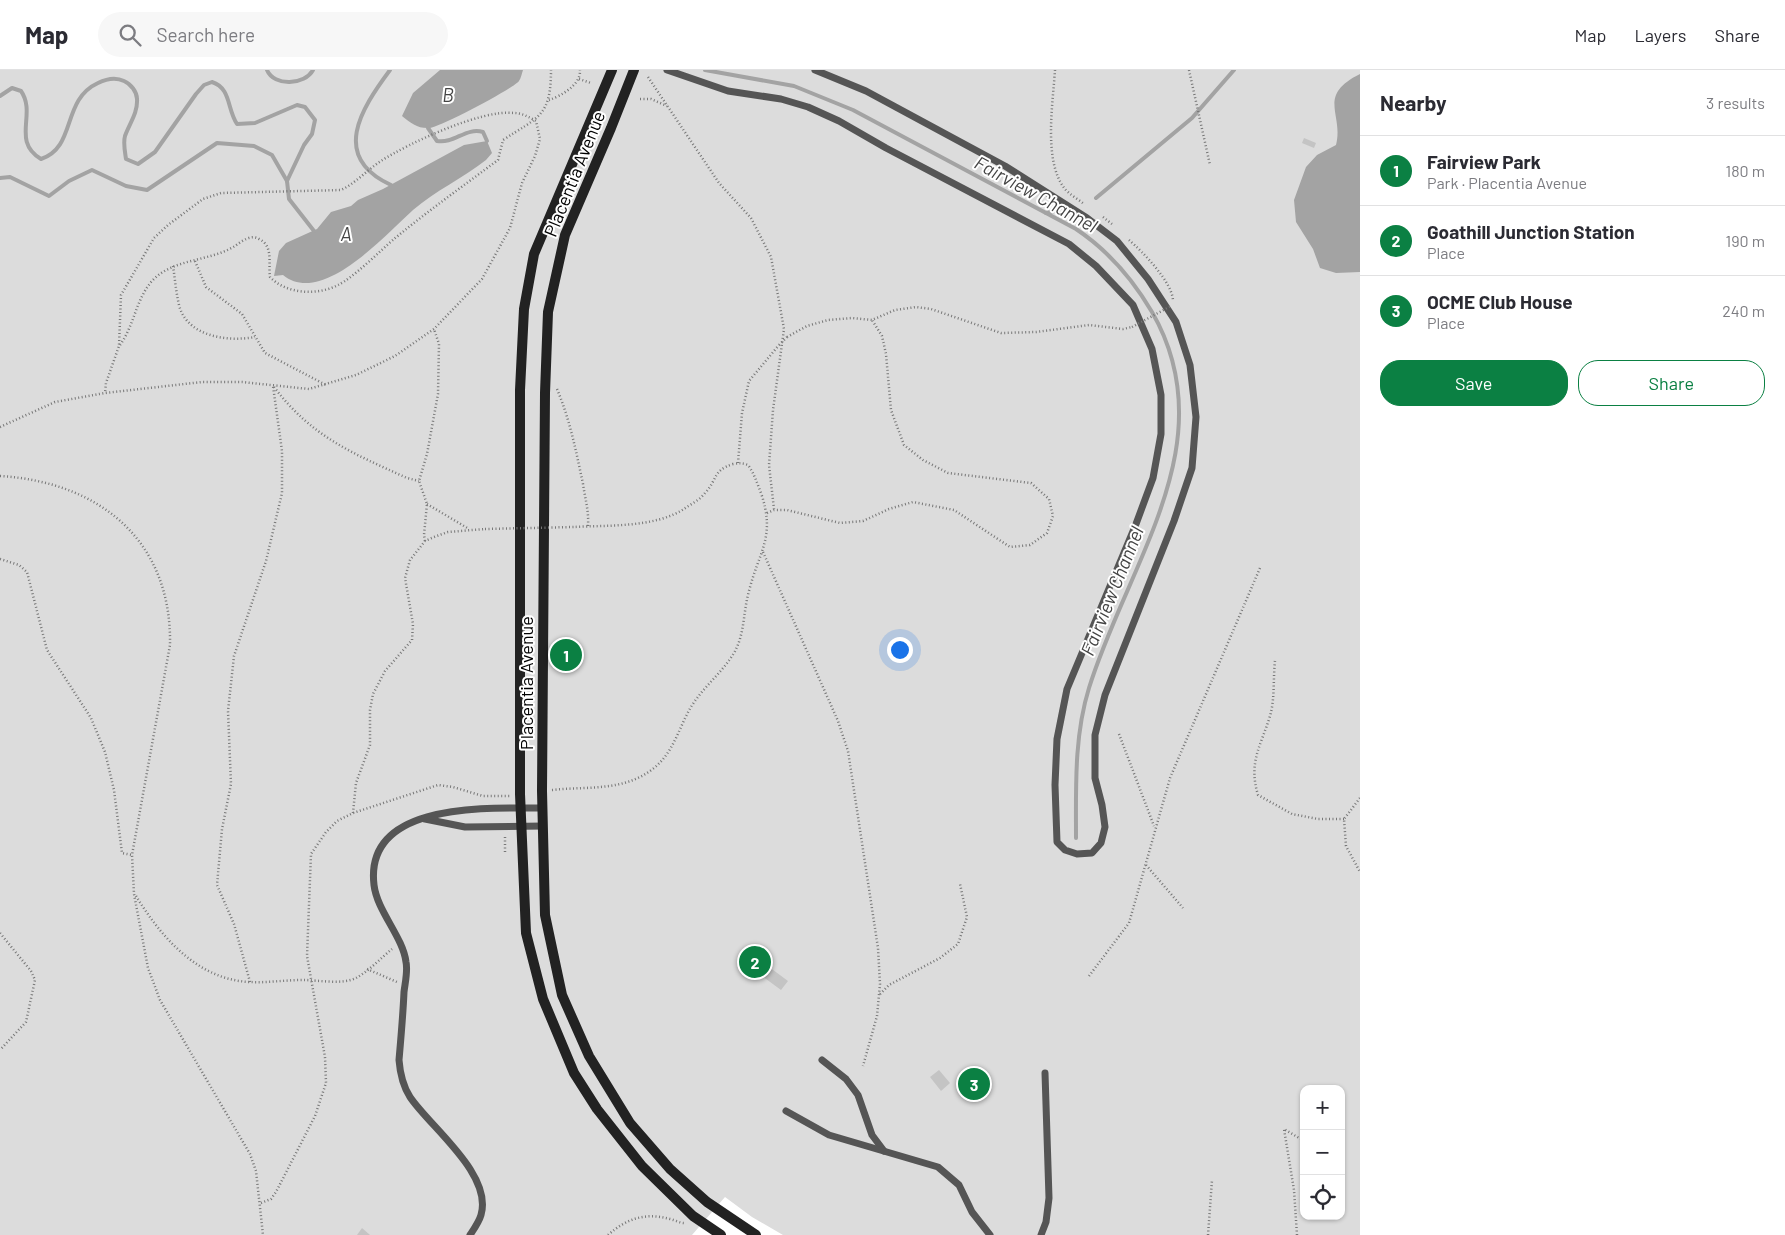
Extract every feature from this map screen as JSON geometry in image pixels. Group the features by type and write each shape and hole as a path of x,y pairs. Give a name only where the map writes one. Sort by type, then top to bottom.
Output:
{"main road":[{"name":"Placentia Avenue","path":"612,70 534,254 524,309 520,390 521,826 526,933 543,999 574,1072 597,1109 642,1166 693,1216 721,1235"},
{"name":"Placentia Avenue","path":"634,70 612,128 565,235 548,312 544,393 543,888 551,951 562,995 589,1056 630,1123 670,1169 707,1202 756,1235"}],"lane":[{"path":"667,70 728,91 781,99 808,107 839,121 886,148 1068,244 1096,266 1133,305 1152,348 1161,395 1161,434 1153,478 1067,689 1057,739 1055,784 1057,842 1065,850 1077,854 1092,853 1101,844 1105,828 1102,805 1095,778 1095,736 1105,695 1174,521 1192,468 1195,408 1190,365 1176,322 1148,279 1117,241 1087,218 996,161 866,91 815,70"},
{"path":"470,1235 482,1214 482,1198 472,1172 409,1095 400,1074 399,1060 406,962 377,896 374,886 374,867 380,850 388,837 403,826 462,809 543,808"},
{"path":"424,819 465,828 543,826"},
{"path":"822,1060 846,1079 858,1095 872,1135 884,1151"},
{"path":"1041,1235 1046,1222 1049,1198 1045,1073"},
{"path":"786,1111 829,1135 938,1167 959,1185 972,1212 990,1235"}],"path":[{"path":"105,393 106,383 120,346 127,336 141,298 151,282 173,266 223,253 250,238 259,238 267,245 270,277 276,284 303,291 319,291 338,285 415,222 498,160 503,140 536,121 549,100 551,70"},
{"path":"549,100 556,98 571,88 579,79 580,70"},
{"path":"1055,70 1052,150 1055,169 1065,189 1091,208"},
{"path":"1189,70 1210,165"},
{"path":"648,77 718,183 751,218 771,256 784,329 773,410 769,465 774,510"},
{"path":"579,79 592,83"},
{"path":"640,99 651,99 668,107"},
{"path":"0,426 55,402 105,393 202,382 242,382 309,389 356,375 395,356 434,329 482,279 510,228 522,182 535,156 540,139 536,121 526,115 503,113 477,117 390,156 341,190 294,190 221,194 203,199 154,238 121,295 120,346"},
{"path":"1097,212 1116,228"},
{"path":"738,463 742,413 749,381 786,337 807,326 828,320 852,318 872,320 895,310 916,307 931,309 1001,332 1036,332 1089,325 1123,329 1132,327 1171,306 1173,300 1172,292 1161,275 1123,234"},
{"path":"195,261 206,287 242,314 265,353 326,385"},
{"path":"173,266 179,307 185,317 201,332 228,339 255,337"},
{"path":"767,513 774,510 787,510 840,523 863,521 888,509 913,502 954,510 1010,547 1030,545 1047,533 1053,516 1049,499 1031,483 948,473 923,460 904,445 891,410 886,354 882,336 872,320"},
{"path":"425,542 427,504 419,481 427,454 438,394 439,344 434,329"},
{"path":"273,386 288,406 329,441 406,478 419,481"},
{"path":"250,982 234,924 217,885 222,829 231,784 228,711 234,656 266,561 282,493 282,451 273,386"},
{"path":"556,388 566,411 576,446 589,513 588,526"},
{"path":"353,813 356,783 370,745 370,710 373,694 385,671 412,640 413,624 405,578 410,560 425,542 448,532 469,529 574,527 646,521 681,511 706,492 713,478 722,468 738,463 744,464 751,469 767,513 768,531 763,552 750,585 744,625 734,654 702,691 666,755 655,767 631,782 616,786 556,789"},
{"path":"0,476 38,480 109,511 127,525 145,548 157,569 167,599 170,621 170,645 132,855 134,894 148,968 160,1000 197,1066 241,1136 256,1171 262,1203 263,1235"},
{"path":"427,504 469,529"},
{"path":"763,552 838,721 848,751 878,948 880,994 877,1016 863,1066"},
{"path":"0,559 19,565 27,572 47,650 91,718 104,752 114,790 122,853 132,855"},
{"path":"1088,976 1129,923 1146,865 1154,828 1170,778 1260,568"},
{"path":"1275,661 1270,714 1255,755 1253,778 1258,795 1292,814 1344,819"},
{"path":"1119,734 1154,828"},
{"path":"262,1203 271,1199 276,1192 315,1116 326,1083 325,1057 306,948 311,854 336,821 353,813 438,785 453,786 483,796 506,797"},
{"path":"1360,798 1344,819 1346,846 1360,872"},
{"path":"1146,865 1183,908"},
{"path":"880,994 888,985 940,958 958,944 967,917 960,884"},
{"path":"134,894 153,924 185,957 221,978 250,982 340,981 355,978 399,944"},
{"path":"0,934 32,971 35,980 26,1022 0,1050"},
{"path":"366,969 405,986"},
{"path":"1297,1235 1294,1190 1284,1130 1300,1138"},
{"path":"1208,1235 1212,1180"},
{"path":"608,1235 622,1223 640,1217 664,1218 683,1224 693,1216"}],"shaded area":[{"path":"0,70 1360,70 1360,1235 783,1235 752,1217 725,1197 692,1235 0,1235"}],"water":[{"name":"B","path":"440,70 523,70 519,81 514,85 476,107 430,128 418,126 402,116 413,93"},
{"path":"1360,74 1360,272 1336,273 1320,268 1313,249 1296,222 1294,200 1306,167 1317,155 1336,145 1338,134 1334,106 1335,98 1339,90 1347,82"},
{"name":"A","path":"487,141 492,153 486,160 422,203 352,264 334,275 316,282 299,282 283,275 274,276 279,251 286,243 317,229 331,212 351,206 358,200 383,189 464,145"}],"building":[{"path":"1304,138 1316,143 1314,148 1302,143"},
{"path":"750,953 788,981 781,990 744,960"},
{"path":"939,1070 950,1083 941,1091 930,1077"},
{"path":"972,1076 980,1084 978,1085 981,1088 976,1092 966,1082"},
{"path":"362,1228 370,1235 357,1235"}],"waterway":[{"path":"267,70 276,79 290,82 303,79 313,70"},
{"path":"390,70 369,100 361,116 356,147 361,161 372,174 391,185"},
{"name":"Fairview Channel","path":"705,70 794,86 853,110 1076,229 1099,246 1119,266 1152,312 1172,360 1179,408 1175,455 1163,502 1106,642 1084,706 1078,743 1076,838"},
{"path":"1096,198 1192,118 1234,70"},
{"path":"0,96 12,88 21,91 27,109 27,144 32,152 41,159 52,153 60,144 73,111 86,91 98,83 108,80 118,79 124,81 133,88 137,99 135,114 124,139 126,159 138,164 155,152 196,94 204,85 212,82 223,89 226,94 237,124 255,123 297,105 305,107 315,120 312,134 304,145 287,181"},
{"path":"428,124 428,128 437,141 449,140 465,133 477,131 483,132 487,141"},
{"path":"0,178 10,177 49,196 69,181 92,170 126,186 147,190 217,143 254,146 272,155 287,181 289,199 314,231"},
{"path":"1046,213 1058,210"}],"place":[{"name":"Fairview Park","path":"566,655"},
{"name":"Goathill Junction Station","path":"755,962"},
{"name":"OCME Club House","path":"974,1084"}]}
